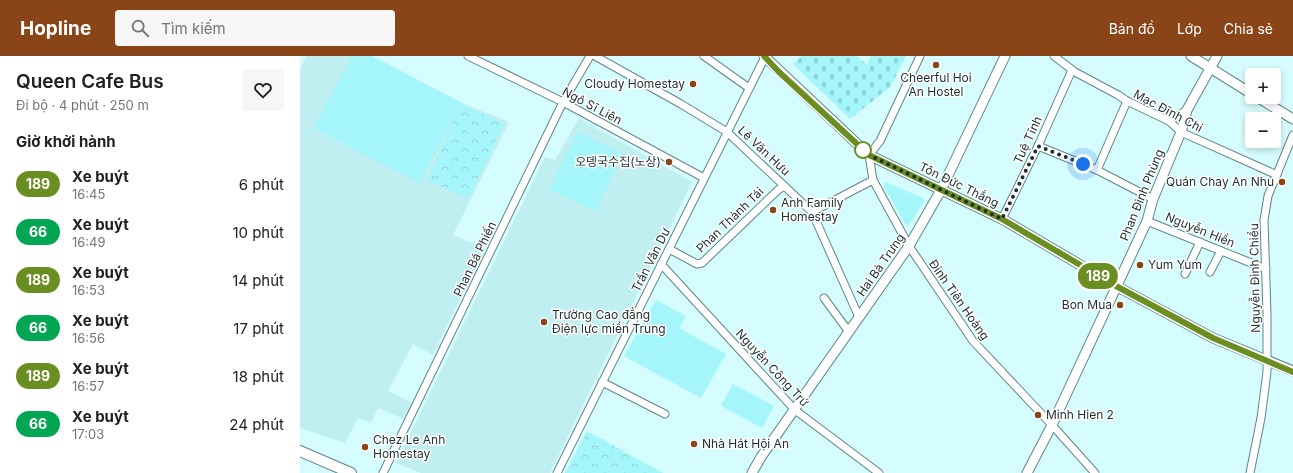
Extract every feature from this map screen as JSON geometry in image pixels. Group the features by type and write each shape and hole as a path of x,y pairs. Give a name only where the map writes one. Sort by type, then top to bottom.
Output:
{"main road":[{"path":"300,451 351,473"}],"street":[{"name":"Ngô Sĩ Liên","path":"468,56 563,102 704,178"},
{"name":"Phan Bá Phiến","path":"383,473 563,102 590,56"},
{"name":"Lê Văn Hưu","path":"595,56 681,104 727,132 812,212 859,317"},
{"path":"704,56 749,88"},
{"path":"869,155 880,141 920,56"},
{"name":"Hai Bà Trưng","path":"752,473 761,457 909,246 941,190 1005,56"},
{"name":"Mạc Đĩnh Chi","path":"1054,56 1072,70 1118,95 1126,101 1169,121 1181,132 1278,175"},
{"path":"1191,56 1245,90"},
{"name":"Phan Đình Phùng","path":"1027,473 1052,424 1147,221 1153,199 1181,132 1187,110 1217,56"},
{"name":"Trần Văn Dư","path":"557,473 765,57"},
{"name":"Tôn Đức Thắng","path":"765,57 869,155 1002,219 1116,286 1213,338 1293,372"},
{"name":"Tuệ Tĩnh","path":"1002,219 1038,146 1072,70"},
{"path":"1097,170 1126,101"},
{"path":"1268,104 1293,119"},
{"path":"1169,121 1187,110"},
{"name":"Nguyễn Đình Chiểu","path":"1250,473 1261,418 1266,382 1266,269 1264,220 1268,196 1278,175 1293,135"},
{"path":"1038,146 1097,170 1153,199"},
{"name":"Đinh Tiên Hoàng","path":"869,155 873,180 909,246 973,341 1052,424 1095,473"},
{"path":"812,212 873,180"},
{"name":"Phan Thành Tái","path":"669,249 697,264 702,263 740,225 784,186"},
{"name":"Nguyễn Hiền","path":"1147,221 1266,269"},
{"path":"1185,274 1200,242"},
{"path":"1210,272 1221,250"},
{"name":"Nguyễn Công Trứ","path":"661,264 795,410 878,473"},
{"path":"824,298 849,332"},
{"path":"602,382 665,414"}],"shaded area":[{"path":"307,56 372,56 462,103 509,122 453,235 484,248 433,355 413,344 388,391 412,403 404,419 378,408 371,423 358,418 345,443 300,428 300,68"},
{"name":"Trường Cao đẳng Điện lực miền Trung","path":"579,118 692,182 550,473 421,473 396,463 545,157 555,160"}],"green space":[{"path":"352,56 372,56 462,103 419,183 314,128"},
{"path":"802,56 856,56 867,65 871,56 906,56 890,87 850,119 793,64"},
{"path":"461,104 504,124 468,199 428,180"},
{"path":"578,132 623,154 595,211 549,189"},
{"path":"885,182 923,198 924,202 908,226 884,187"},
{"path":"656,300 686,316 679,328 726,354 701,398 624,356"},
{"path":"733,384 774,406 762,428 721,406"},
{"path":"587,431 663,473 565,473"}],"bus line":[{"name":"189","path":"764,56 779,72 869,155 1002,219 1116,286 1213,338 1293,372"}],"place":[{"name":"Cheerful Hoi An Hostel","path":"936,65"},
{"name":"Cloudy Homestay","path":"693,84"},
{"name":"오뎅국수집(노상)","path":"669,162"},
{"name":"Quán Chay An Nhu","path":"1282,182"},
{"name":"Anh Family Homestay","path":"773,210"},
{"name":"Yum Yum","path":"1140,265"},
{"name":"Bon Mua","path":"1120,305"},
{"name":"Trường Cao đẳng Điện lực miền Trung","path":"544,322"},
{"name":"Minh Hien 2","path":"1038,415"},
{"name":"Nhà Hát Hội An","path":"694,444"},
{"name":"Chez Le Anh Homestay","path":"365,447"}],"route":[{"path":"863,150 858,145 869,155 1002,219 1038,146 1083,164"}]}
